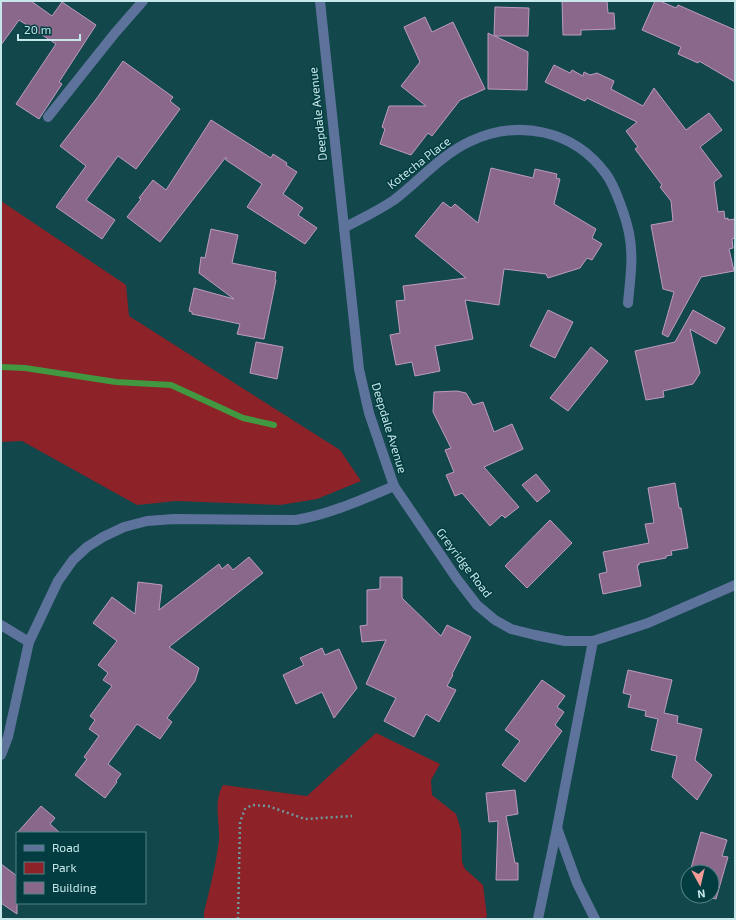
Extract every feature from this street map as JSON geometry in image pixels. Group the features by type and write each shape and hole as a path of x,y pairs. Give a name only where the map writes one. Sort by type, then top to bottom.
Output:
{"street":[{"path":"48,117 115,33 143,1"},
{"name":"Deepdale Avenue","path":"1,754 8,737 29,642 58,581 74,560 87,547 124,527 147,521 174,519 296,520 314,517 394,486 369,413 359,369 320,1"},
{"name":"Kotecha Place","path":"344,228 392,201 438,162 469,142 492,132 519,130 548,133 570,141 588,154 606,174 619,202 629,234 632,267 628,303"},
{"name":"Greyridge Road","path":"394,486 457,579 478,605 495,620 511,629 565,641 593,641 648,623 735,585"},
{"path":"1,625 29,642"},
{"path":"538,919 593,641"},
{"path":"557,828 577,883 595,919"}],"path":[{"path":"238,919 240,822 245,809 252,805 268,806 305,819 352,816"}],"green space":[{"path":"1,201 126,285 129,316 340,450 361,481 317,499 280,505 176,501 137,505 22,441 1,442"},
{"path":"376,733 440,764 431,780 432,795 456,814 461,830 462,862 465,869 483,885 487,916 485,919 204,919 204,912 218,849 218,799 223,785 307,796"}],"building":[{"path":"1,1 31,1 52,16 62,2 96,25 59,82 62,84 39,119 16,104 56,44 19,20 1,45"},
{"path":"562,1 607,1 608,13 614,13 615,29 581,30 581,35 563,35"},
{"path":"655,1 660,1 676,8 678,5 735,30 735,82 699,61 698,63 678,54 681,47 642,30"},
{"path":"495,7 529,8 528,36 495,36 528,52 527,90 488,89 488,33 494,36"},
{"path":"425,17 432,32 453,22 485,89 460,100 432,136 428,133 411,155 380,144 385,129 382,127 389,106 426,106 401,86 420,62 404,27"},
{"path":"123,61 173,97 170,101 180,109 136,169 118,156 86,200 115,220 102,239 56,207 86,166 60,146"},
{"path":"554,65 570,73 572,70 583,76 584,72 590,75 597,73 614,81 611,89 643,106 654,88 686,130 709,113 722,130 700,147 722,176 714,182 718,212 724,211 725,219 735,219 735,238 732,239 733,248 729,249 734,271 701,277 668,337 662,334 674,292 663,289 651,225 673,221 671,201 660,187 662,185 635,149 638,147 626,131 637,122 587,98 585,101 545,82"},
{"path":"211,120 271,158 273,154 297,172 283,194 303,208 298,215 317,228 305,244 247,207 262,184 226,160 226,157 160,242 127,217 153,180 166,190"},
{"path":"491,168 533,178 535,169 557,174 556,178 560,179 554,204 596,229 592,238 602,244 592,260 587,258 580,268 548,278 546,274 504,269 499,305 465,300 473,339 435,346 440,371 415,376 412,362 396,365 390,335 400,333 396,301 405,300 403,286 466,278 415,236 443,202 451,208 455,204 478,223"},
{"path":"211,229 238,235 232,263 276,272 276,280 264,339 237,334 240,324 192,314 192,312 189,311 194,288 234,299 199,273 201,257 205,258"},
{"path":"548,310 573,322 555,358 530,346"},
{"path":"693,310 725,328 716,344 690,329 700,373 693,384 663,391 664,397 646,400 635,351 675,342"},
{"path":"256,342 283,347 277,379 250,373"},
{"path":"591,347 608,361 568,411 550,398"},
{"path":"457,391 466,393 473,405 483,402 494,432 512,424 523,449 484,467 519,507 505,518 502,515 490,526 462,493 455,496 446,475 454,472 445,450 451,448 433,412 434,392"},
{"path":"536,474 550,491 537,502 522,485"},
{"path":"675,483 688,548 671,551 672,555 666,556 666,558 639,563 639,565 637,565 641,586 603,594 599,574 607,572 603,552 649,543 645,524 654,523 648,488"},
{"path":"550,520 572,543 527,588 505,566"},
{"path":"249,557 263,573 169,647 199,668 195,681 167,718 172,722 160,739 137,724 108,764 121,774 105,798 75,775 87,759 84,757 99,736 89,729 95,720 90,716 112,686 103,680 108,673 98,665 117,641 93,623 112,597 135,614 138,582 162,585 159,610 219,564 222,569 228,564 233,570"},
{"path":"380,577 402,577 402,598 441,636 447,625 471,637 447,686 456,690 439,722 426,714 414,737 384,721 396,698 366,684 386,640 362,642 360,626 367,625 367,590 380,589"},
{"path":"322,648 325,655 339,649 357,688 334,718 322,692 296,704 283,675 304,665 300,658"},
{"path":"628,670 672,680 664,713 678,716 677,723 702,729 695,760 712,775 697,800 672,777 677,756 651,750 658,719 645,716 646,711 628,707 631,695 623,693"},
{"path":"542,680 565,696 557,707 564,712 555,725 562,731 525,782 502,765 520,741 505,730"},
{"path":"515,790 518,814 506,816 515,863 518,863 518,880 496,880 498,821 489,822 486,793"},
{"path":"41,806 55,818 50,824 59,832 18,832"},
{"path":"701,832 727,840 722,856 728,857 720,885 720,864 692,864"},
{"path":"1,864 16,875 17,914 1,903"}],"waterway":[{"path":"1,367 25,368 116,382 171,385 243,418 274,425"}]}
